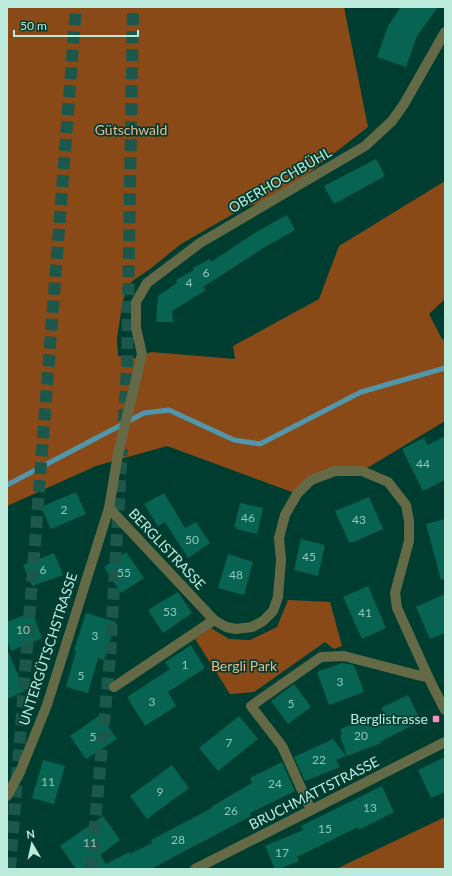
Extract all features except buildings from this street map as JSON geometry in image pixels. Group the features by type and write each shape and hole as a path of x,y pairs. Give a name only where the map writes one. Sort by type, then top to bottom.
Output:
{"street":[{"name":"OBERHOCHBÜHL","path":"139,344 136,328 136,302 147,283 200,243 365,146 392,121 404,104 445,32"},
{"name":"BERGLISTRASSE","path":"139,344 142,354 118,454 110,508 214,620 226,627 236,629 252,627 263,621 273,611 278,597 281,560 280,538 285,515 296,494 311,480 335,470 362,470 388,482 406,505 409,520 408,542 395,593 397,608 428,677 445,710"},
{"name":"UNTERGÜTSCHSTRASSE","path":"7,796 20,772 47,705 110,508"},
{"path":"114,687 214,620"},
{"path":"311,810 282,746 251,706 321,657 344,656 428,677"},
{"name":"BRUCHMATTSTRASSE","path":"195,869 445,742"}],"green space":[{"name":"Gütschwald","path":"7,7 344,7 368,127 274,200 247,206 181,244 131,282 123,300 117,338 118,356 135,358 151,352 235,359 233,346 319,299 339,246 445,181 445,299 429,314 442,339 445,339 445,421 362,471 335,471 297,494 167,446 96,466 7,506"},
{"name":"Bergli Park","path":"288,600 330,602 342,646 334,649 325,642 254,692 230,694 195,639 211,628 229,639 250,640 277,627"},
{"path":"445,817 445,869 336,869"}],"waterway":[{"path":"7,485 144,413 169,410 234,440 260,444 361,392 445,368"}],"tunnel":[{"path":"10,869 76,7"},
{"path":"124,421 127,366 133,7"},
{"path":"91,869 110,656 122,449"}],"place":[{"name":"Berglistrasse","path":"436,719"}]}
